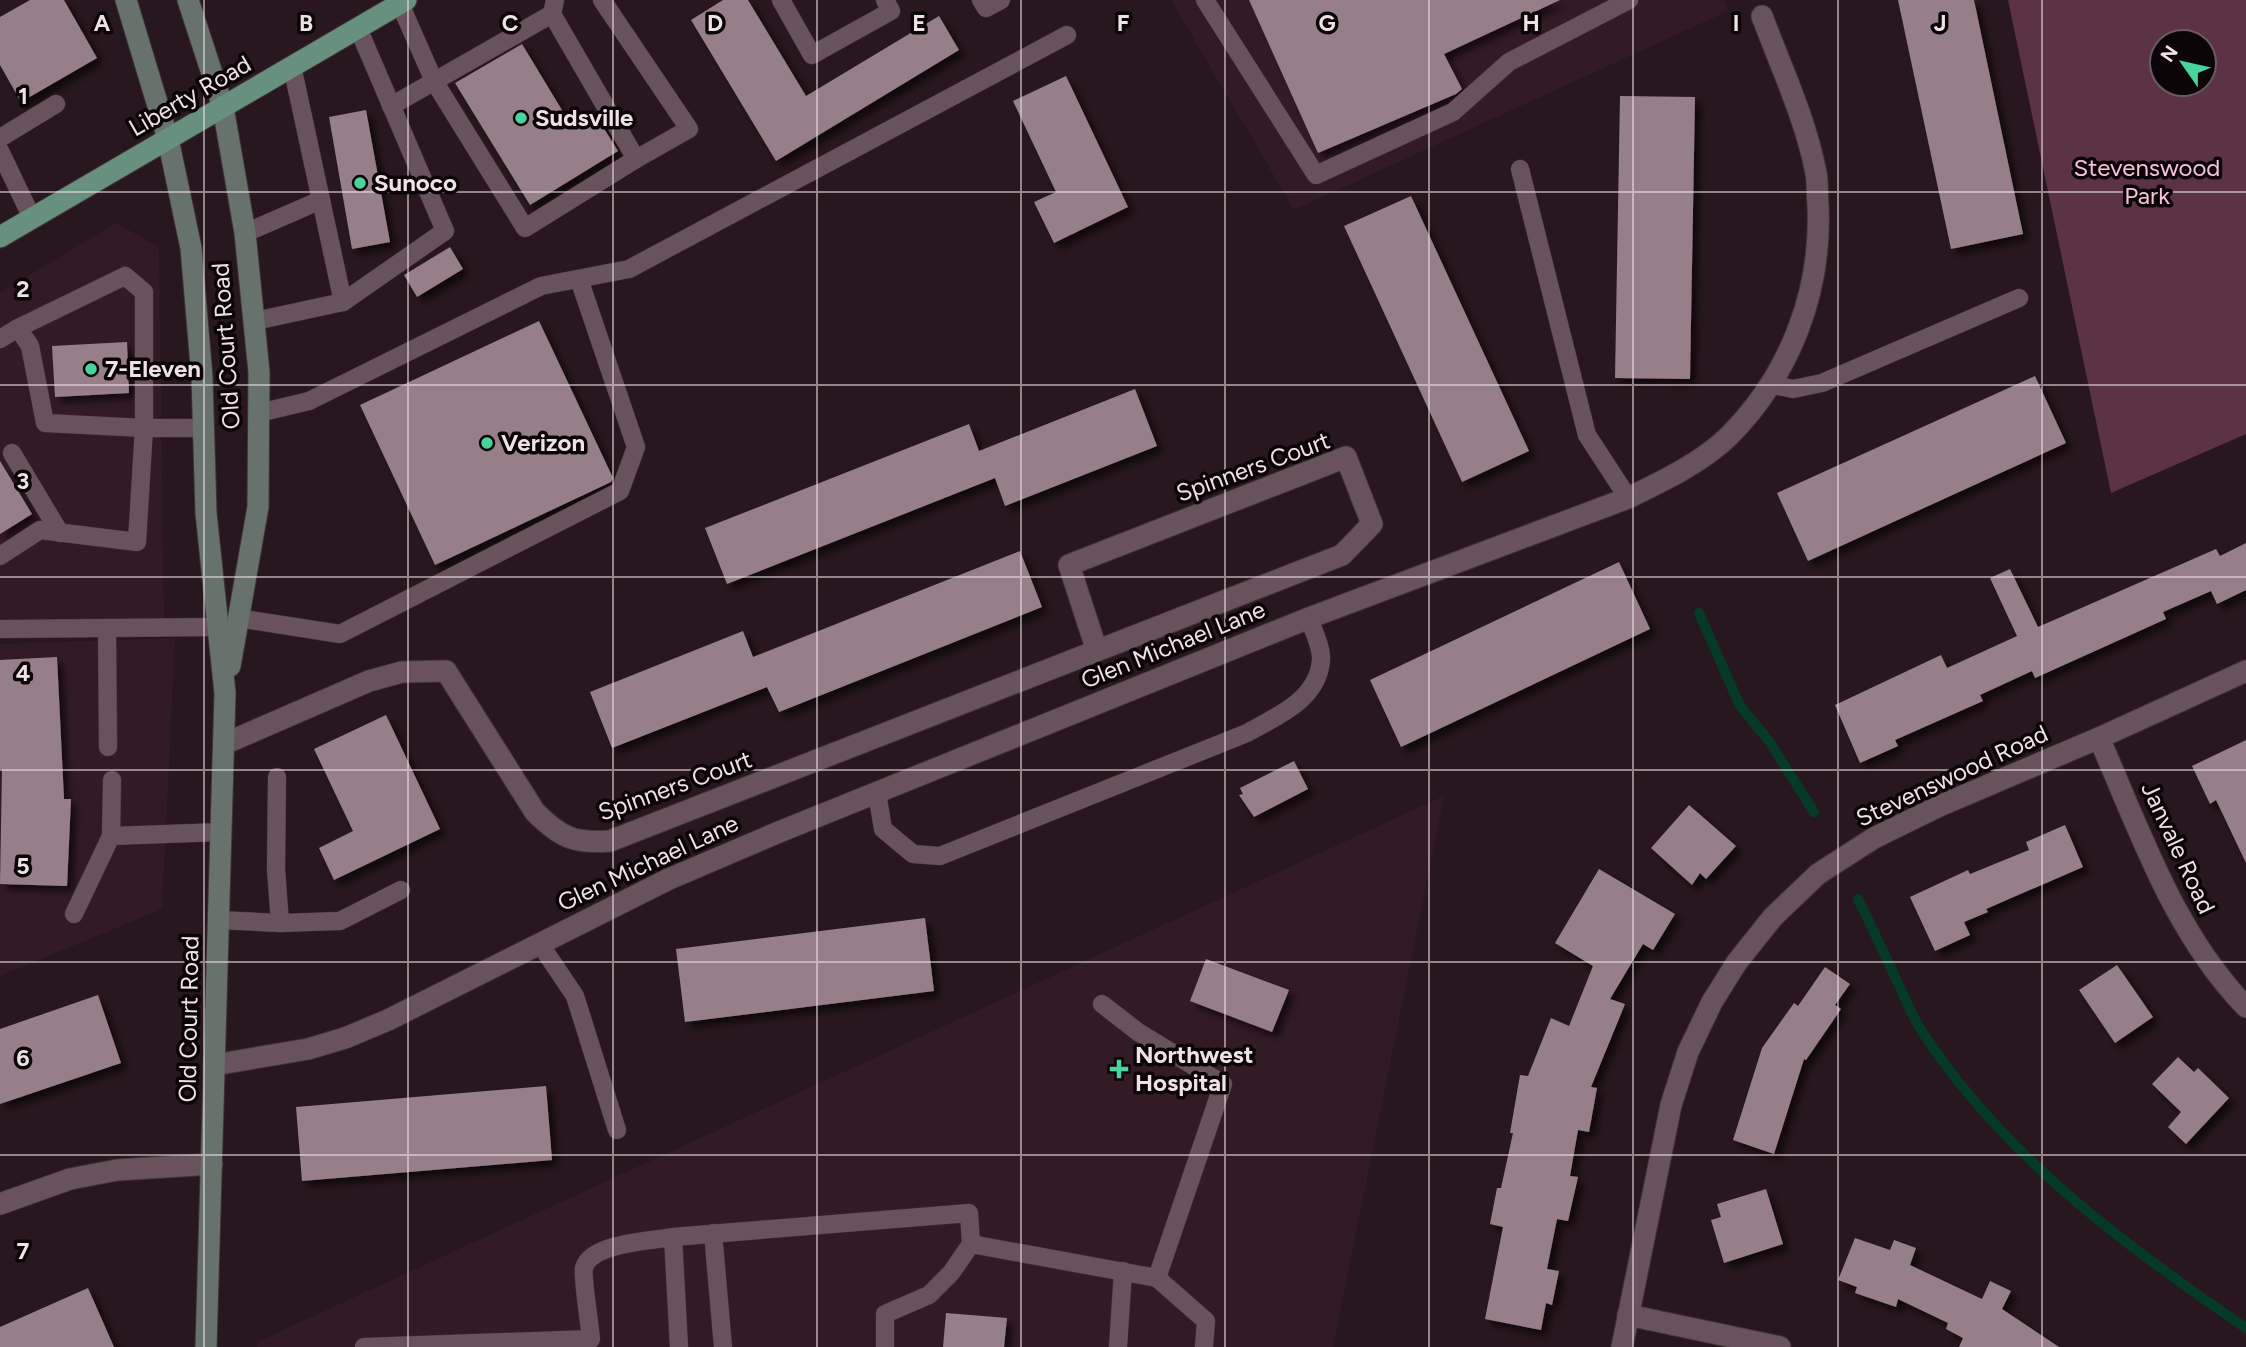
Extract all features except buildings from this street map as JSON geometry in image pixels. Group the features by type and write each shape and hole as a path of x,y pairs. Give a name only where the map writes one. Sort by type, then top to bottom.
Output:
{"main road":[{"name":"Old Court Road","path":"126,0 168,139 191,248 202,377 206,513 225,693 206,1347"},
{"name":"Old Court Road","path":"188,0 223,107 245,233 259,372 258,507 225,693"},
{"name":"Liberty Road","path":"0,237 403,2"}],"street":[{"name":"Glen Michael Lane","path":"214,1065 308,1049 345,1038 388,1020 669,879 779,832 1309,618 1628,499 1674,476 1726,439 1756,406 1780,368 1802,322 1816,272 1819,225 1816,174 1803,127 1762,16"},
{"name":"Spinners Court","path":"224,744 369,681 402,672 446,671 534,812 553,830 568,839 590,843 610,841 1097,651 1342,555 1372,524 1346,457 1069,565 1097,651"},
{"name":"Stevenswood Road","path":"1622,1347 1671,1105 1688,1052 1712,1002 1737,962 1773,917 1818,874 1874,838 1937,807 2099,738 2246,671"},
{"name":"Janvale Road","path":"2099,738 2176,912 2210,964 2246,1007"},
{"path":"0,1204 70,1179 117,1170 212,1164"},
{"path":"1629,1315 1780,1347"}],"lane":[{"path":"403,2 434,82 525,228 689,129 602,0"},
{"path":"781,0 811,55 891,11 885,0"},
{"path":"981,0 986,8 1001,0"},
{"path":"1205,0 1316,175 1453,112 1509,62 1629,0"},
{"path":"391,106 553,7 636,159"},
{"path":"255,321 343,302 445,231 358,28"},
{"path":"259,413 309,401 541,286 629,269 1067,35"},
{"path":"292,66 343,302"},
{"path":"0,138 56,104"},
{"path":"0,150 33,218"},
{"path":"1520,169 1587,435 1628,499"},
{"path":"245,233 321,200"},
{"path":"0,339 125,276 144,292 144,428 137,542 40,530 0,556"},
{"path":"238,618 340,634 620,491 636,447 579,279"},
{"path":"1770,384 1793,389 1822,383 2019,298"},
{"path":"18,328 30,346 46,423 203,428"},
{"path":"12,453 60,533"},
{"path":"877,793 883,829 913,854 940,856 1234,738 1288,709 1312,689 1321,659 1309,618"},
{"path":"0,629 218,627"},
{"path":"107,628 108,747"},
{"path":"277,777 276,869 280,923"},
{"path":"74,914 111,836 113,780"},
{"path":"111,836 222,832"},
{"path":"218,920 280,923 340,921 401,890"},
{"path":"540,944 575,996 617,1130"},
{"path":"1102,1004 1138,1032 1223,1084 1157,1278"},
{"path":"364,1347 592,1343 584,1268 593,1255 606,1248 713,1233 969,1213 971,1244 951,1273 929,1295 885,1314 885,1347"},
{"path":"713,1233 723,1347"},
{"path":"673,1237 679,1347"},
{"path":"971,1244 1157,1278 1206,1321 1204,1347"},
{"path":"1118,1347 1123,1272"}],"shaded area":[{"path":"1171,0 1724,0 1728,11 1294,210"},
{"path":"116,223 159,247 164,621 0,629 0,293"},
{"path":"175,638 162,909 0,976 0,644"},
{"name":"Northwest Hospital","path":"1444,796 1333,1347 257,1347 257,1342"}],"green space":[{"name":"Stevenswood Park","path":"2008,0 2246,0 2246,434 2111,493"}],"waterway":[{"path":"1699,613 1740,706 1769,741 1814,812"},
{"path":"1858,899 1920,1028 1955,1078 1991,1119 2029,1159 2112,1231 2246,1328"}],"place":[{"name":"Sudsville","path":"521,118"},
{"name":"Sunoco","path":"360,183"},
{"name":"7-Eleven","path":"91,369"},
{"name":"Verizon","path":"487,443"},
{"name":"Northwest Hospital","path":"1119,1069"}]}
